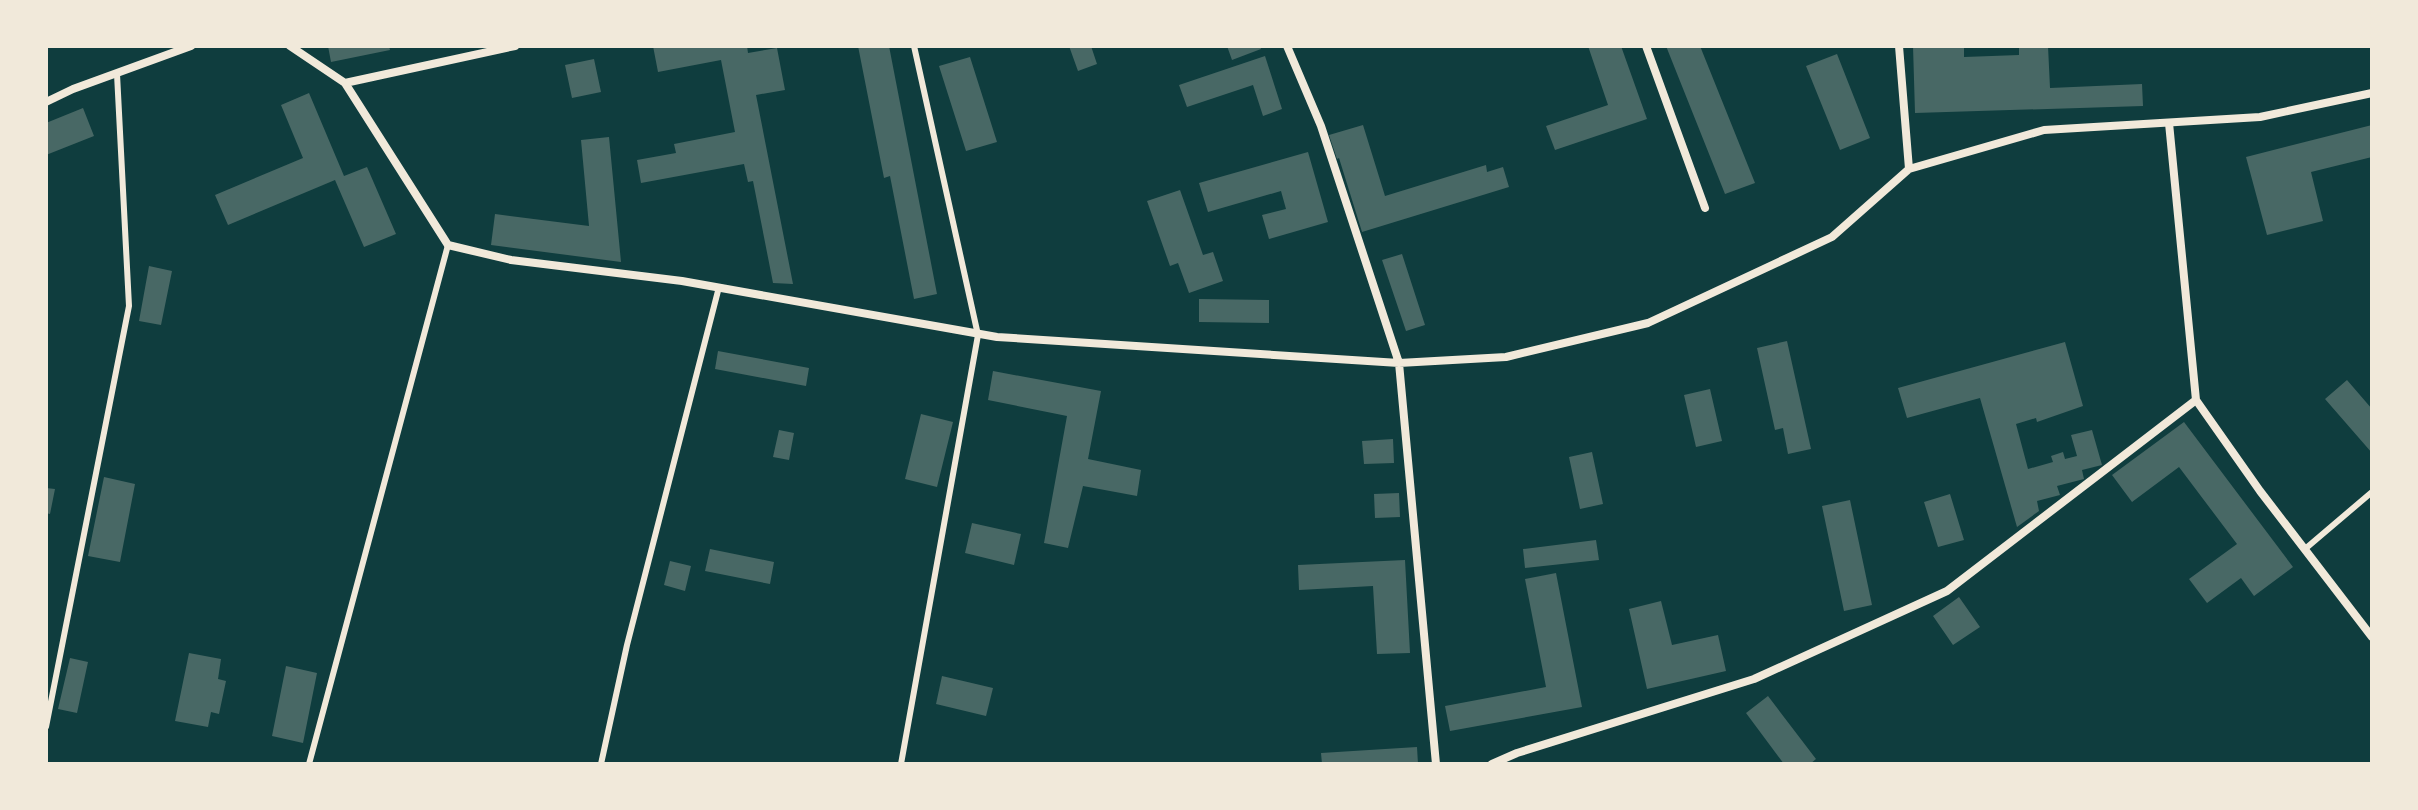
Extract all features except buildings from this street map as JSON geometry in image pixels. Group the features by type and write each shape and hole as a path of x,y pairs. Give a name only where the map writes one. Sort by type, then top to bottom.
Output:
{"street":[{"path":"46,102 191,46"},
{"path":"290,46 345,83 448,245 511,260 719,287 978,335 1399,363 1506,357 1648,323 1832,237 1909,169 2044,130 2260,117 2372,93"},
{"path":"345,83 515,46"},
{"path":"1287,46 1321,126 1399,363 1436,764"},
{"path":"1646,46 1705,208"},
{"path":"1899,46 1909,169"},
{"path":"2169,123 2196,400 2372,637"},
{"path":"1492,764 1517,753 1754,679 1947,591 2196,400"}],"lane":[{"path":"901,764 978,335 914,46"},
{"path":"46,727 129,306 117,74"},
{"path":"309,764 448,245"},
{"path":"601,764 627,645 719,287"},
{"path":"2305,549 2372,492"}]}
